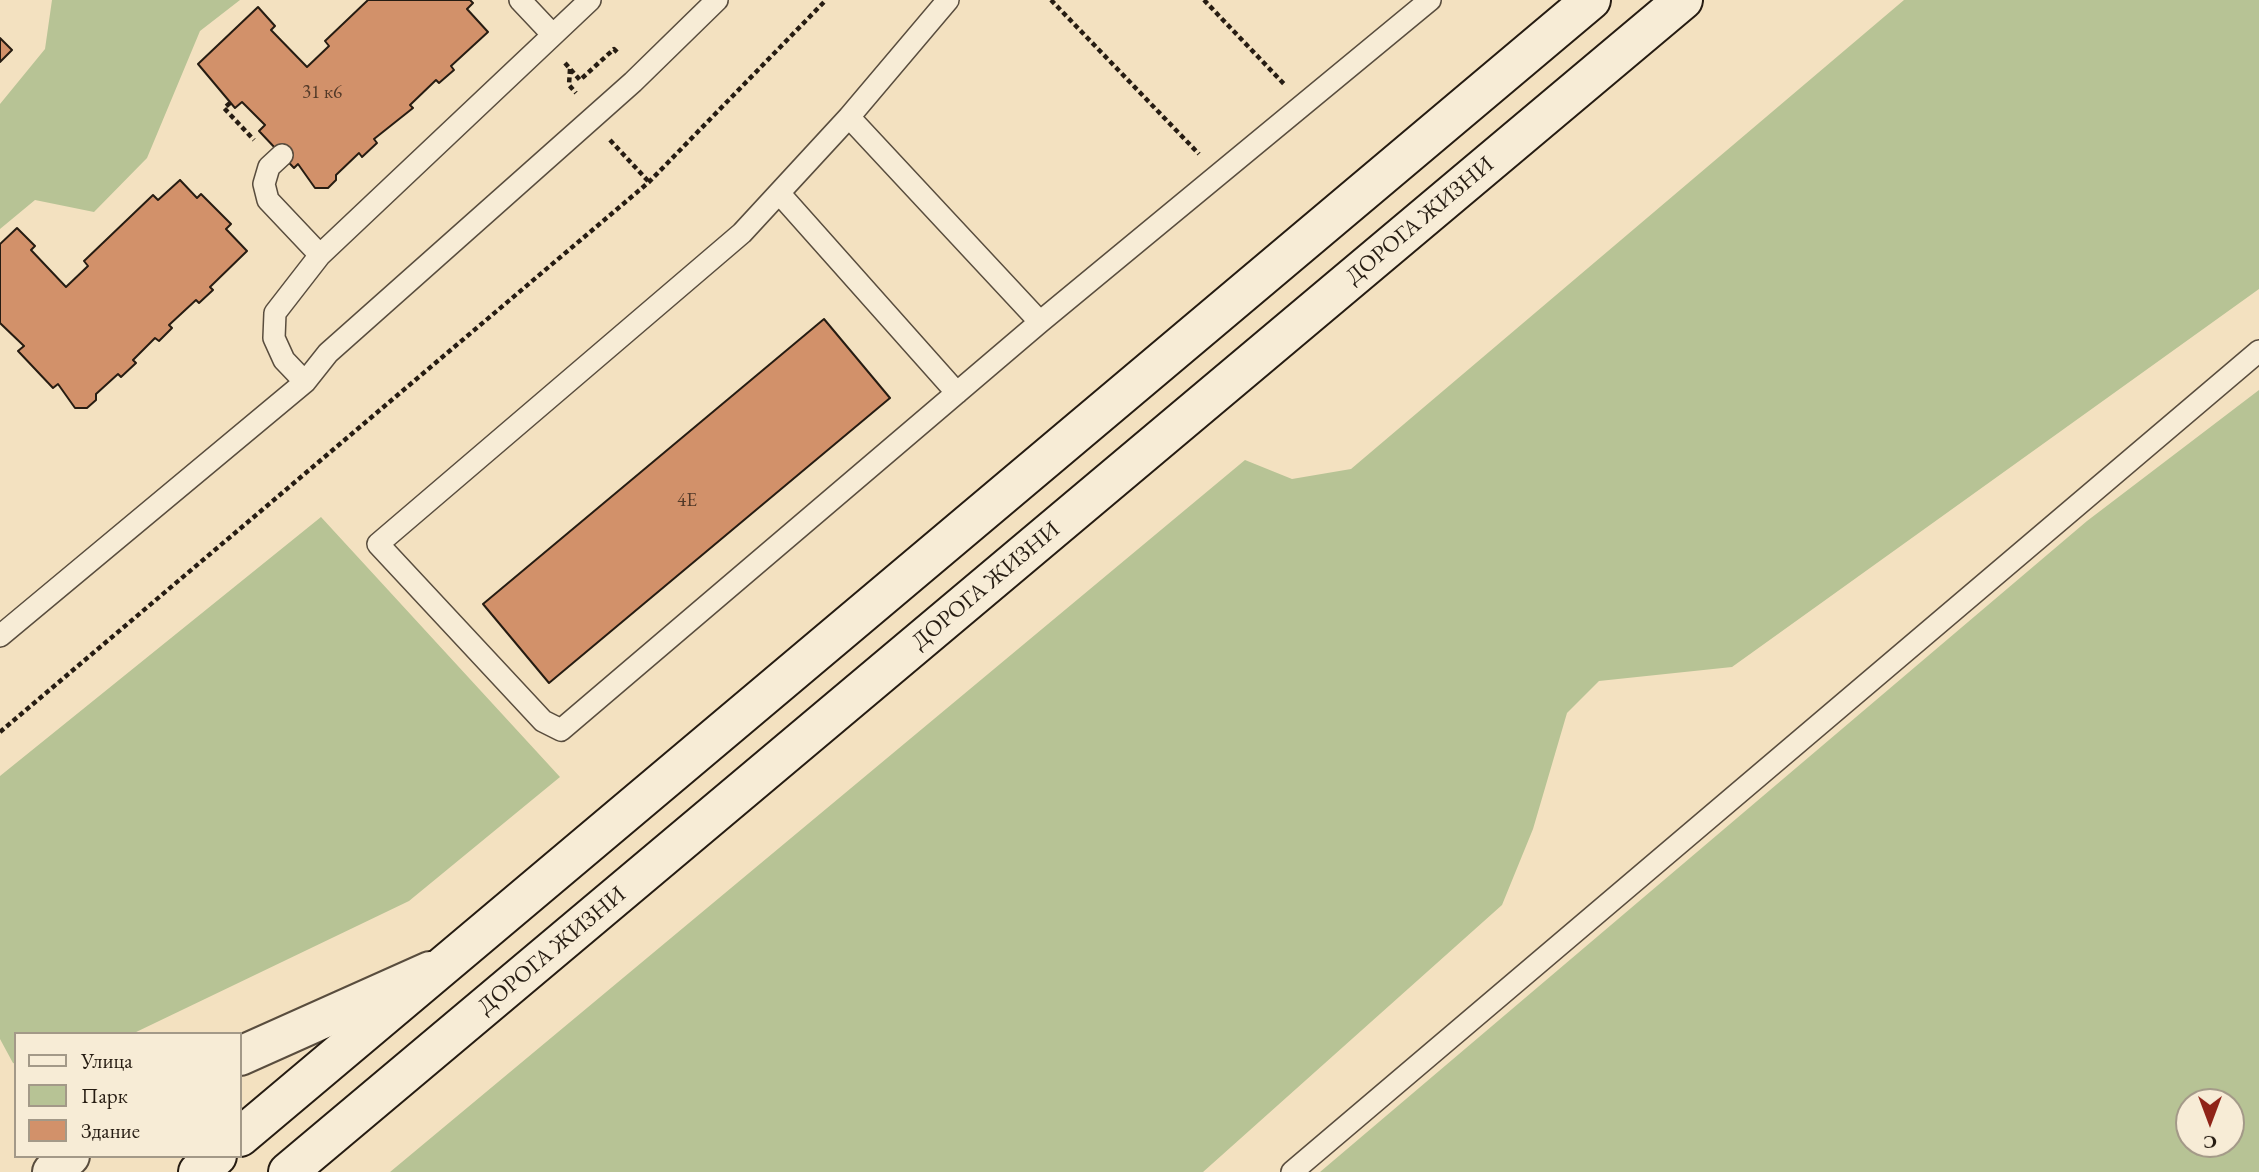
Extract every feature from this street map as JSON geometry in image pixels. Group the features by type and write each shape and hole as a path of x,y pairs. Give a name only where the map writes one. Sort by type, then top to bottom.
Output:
{"main road":[{"path":"242,1135 1591,0"},
{"name":"ДОРОГА ЖИЗНИ","path":"288,1172 1683,0"},
{"path":"242,1055 445,964"},
{"path":"52,1172 68,1158"},
{"path":"198,1172 215,1158"}],"lane":[{"path":"520,0 549,38"},
{"path":"305,382 284,360 274,338 275,313 320,255 590,0"},
{"path":"0,636 305,382 328,353 591,119 717,0"},
{"path":"948,0 849,117 742,233 378,544 544,721 561,730 1040,322 1430,0"},
{"path":"849,117 1040,322"},
{"path":"282,155 269,167 264,184 268,200 320,255"},
{"path":"779,193 957,393"},
{"path":"1292,1172 2259,351"}],"path":[{"path":"0,732 649,182 826,0"},
{"path":"1051,0 1202,157"},
{"path":"1203,0 1287,87"},
{"path":"549,38 580,80 614,49 619,54 575,95 569,85 570,68"},
{"path":"591,119 649,182"}],"green space":[{"path":"52,0 240,0 200,31 147,158 94,212 35,200 0,229 0,104 45,49"},
{"path":"1904,0 2259,0 2259,289 1732,667 1599,681 1567,713 1533,829 1502,905 1203,1172 390,1172 1245,460 1292,479 1351,469"},
{"path":"2259,390 2259,1172 1320,1172 2087,521"},
{"path":"321,517 560,777 409,901 136,1032 14,1032 14,1063 0,1039 0,776"}],"building":[{"path":"368,0 470,0 473,3 467,9 488,32 451,66 454,70 439,83 436,80 410,105 413,108 374,139 377,143 362,157 359,153 336,175 336,180 328,188 315,188 298,164 294,168 259,131 265,125 242,102 235,108 198,64 258,7 275,26 271,30 307,67 329,46 325,41"},
{"path":"0,38 12,50 0,62"},
{"path":"180,180 197,198 201,194 231,224 226,229 247,251 210,287 213,290 199,303 196,300 169,325 172,328 159,341 155,338 133,360 136,363 121,377 118,374 96,394 96,400 87,408 75,408 58,384 53,388 18,351 24,346 0,323 0,244 17,228 35,246 31,250 66,287 88,266 84,261 153,195 158,200"},
{"path":"824,319 890,398 549,683 483,604"}]}
